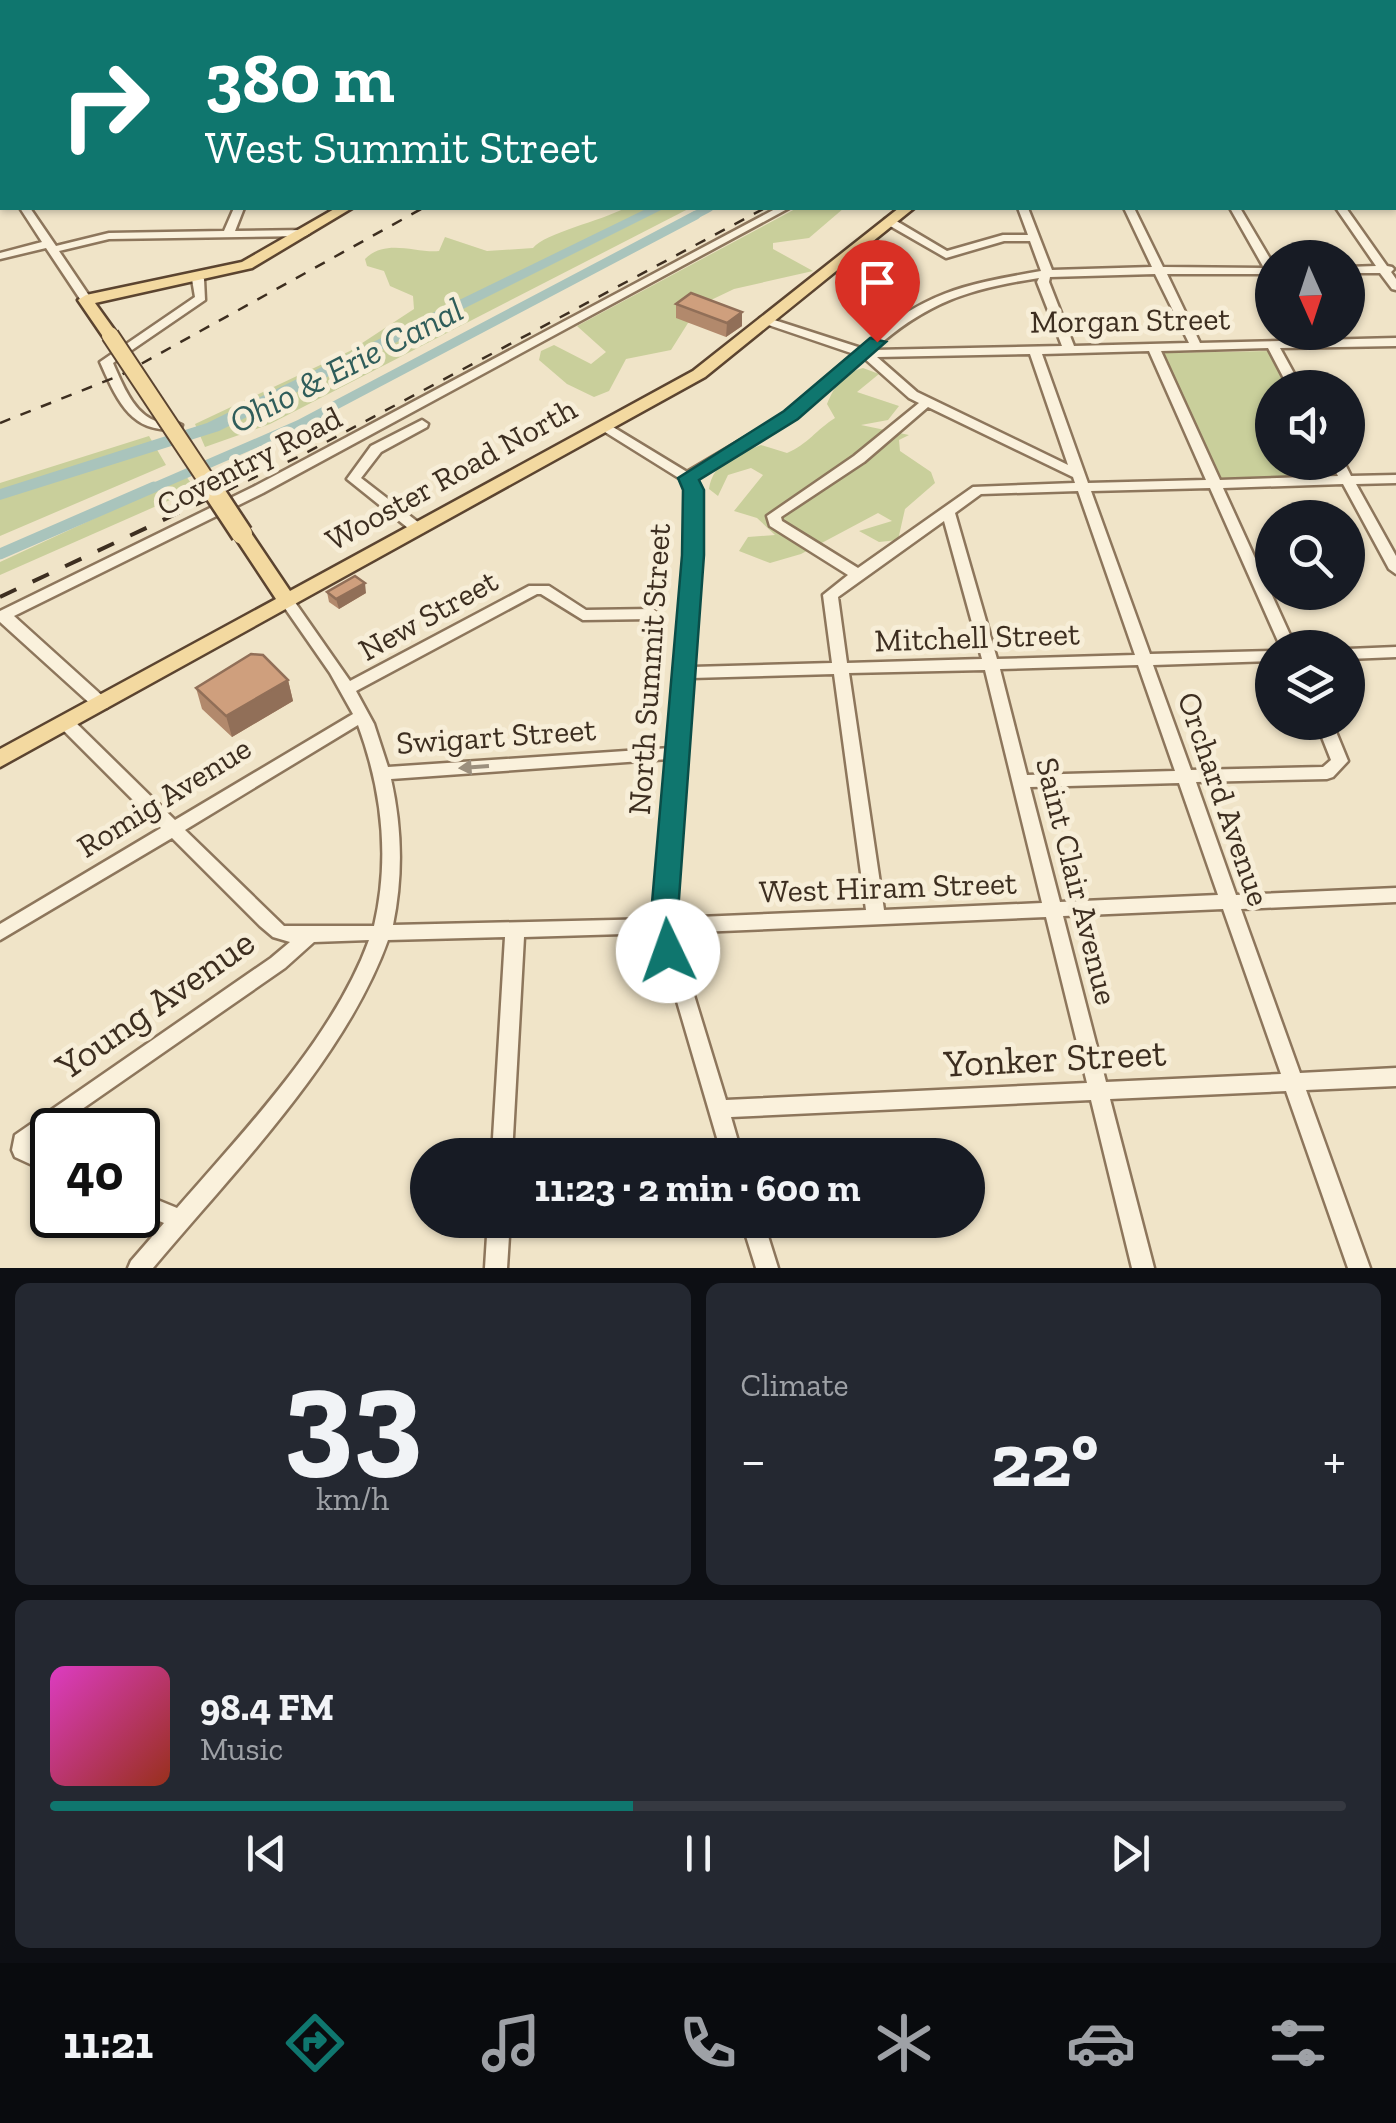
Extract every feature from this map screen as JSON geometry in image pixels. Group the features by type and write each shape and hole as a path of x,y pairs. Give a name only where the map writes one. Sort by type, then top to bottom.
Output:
{"main road":[{"path":"287,602 86,300 198,279 253,263 341,210"},
{"name":"Wooster Road North","path":"0,759 699,374 904,210"},
{"path":"108,331 116,310 148,288"}],"street":[{"path":"26,210 86,300"},
{"path":"229,233 238,210"},
{"name":"Coventry Road","path":"2,616 258,490 780,210"},
{"path":"1024,210 1048,276"},
{"path":"1130,210 1196,346"},
{"path":"1236,210 1255,242"},
{"path":"1343,210 1390,268 1396,287"},
{"path":"889,221 946,255 1003,238 1035,238"},
{"path":"0,256 109,236 305,233"},
{"path":"1365,269 1390,268"},
{"path":"603,427 688,478 791,415 924,306 978,285 1048,276 1255,271"},
{"path":"1048,276 1043,282 1069,348"},
{"path":"176,425 151,428 140,420 106,362 201,298 198,279"},
{"path":"764,320 866,354 903,389 1079,480"},
{"name":"Morgan Street","path":"866,354 1255,344"},
{"name":"Morgan Street","path":"1365,345 1394,345"},
{"path":"1152,347 1281,630"},
{"name":"Orchard Avenue","path":"1034,350 1359,1268"},
{"path":"857,574 776,523 774,516 860,459 927,402"},
{"path":"418,529 354,478 376,449 422,424"},
{"name":"North Summit Street","path":"688,478 694,490 693,555 664,926 727,1138"},
{"path":"1365,480 1396,479"},
{"path":"876,917 828,599 857,574 978,490 1079,480 1346,480 1396,569"},
{"name":"Saint Clair Avenue","path":"948,511 991,664 1143,1268"},
{"name":"New Street","path":"348,689 534,589 544,589 583,615 653,614"},
{"path":"138,1268 252,1135 323,1040 375,952 382,931 392,868 380,774 348,689 287,602"},
{"path":"2,616 101,704"},
{"path":"1365,653 1396,652"},
{"name":"Mitchell Street","path":"683,673 1255,657"},
{"name":"Romig Avenue","path":"0,933 361,716"},
{"name":"West Hiram Street","path":"66,724 279,932 664,926 1396,895"},
{"path":"1021,781 1331,771 1340,762 1331,740"},
{"name":"Swigart Street","path":"380,774 676,753"},
{"path":"503,1138 514,929"},
{"name":"Young Avenue","path":"69,1108 278,963 313,932"},
{"name":"Yonker Street","path":"718,1109 1396,1077"},
{"name":"Young Avenue","path":"30,1135 22,1141 22,1150 30,1154"},
{"path":"160,1212 179,1220"},
{"path":"496,1268 497,1238"},
{"path":"758,1238 767,1268"}],"green space":[{"path":"686,210 270,424 205,447 195,424 350,351 414,309 413,296 390,286 384,271 367,266 365,259 373,253 391,248 439,251 445,237 487,251 533,248 549,237 615,213"},
{"path":"793,210 842,210 809,238 773,243 773,249 813,271 734,289 711,300 739,318 742,326 688,323 671,350 626,359 609,391 594,397 567,384 539,360 541,351 554,345 591,364 606,352 577,326"},
{"path":"1269,351 1280,370 1255,370 1255,478 1221,479 1163,353"},
{"path":"863,368 879,374 857,392 899,406 888,420 861,425 909,435 899,440 900,451 931,472 935,483 905,509 898,540 879,542 859,531 892,521 878,513 801,554 770,563 739,551 748,537 775,535 757,518 734,511 763,475 751,468 728,475 718,496 709,489 711,479 728,460 761,445 787,453 801,445 835,418 827,404 840,381"},
{"path":"149,436 166,465 0,536 0,483"},
{"path":"186,476 195,489 0,575 0,562"}],"building":[{"path":"691,293 742,312 727,323 676,304"},
{"path":"355,576 365,583 336,599 327,592"},
{"path":"251,654 263,655 288,680 226,716 196,688"}],"waterway":[{"path":"0,495 213,427 654,210"},
{"name":"Ohio & Erie Canal","path":"692,217 705,210"},
{"name":"Ohio & Erie Canal","path":"148,490 298,425 696,215"},
{"name":"Ohio & Erie Canal","path":"0,554 154,487"}],"railway":[{"path":"0,423 121,375 419,210"},
{"path":"228,490 302,455 761,210"},
{"path":"0,597 233,487"}],"route":[{"path":"668,951 664,926 693,555 694,490 688,478 801,408 877,342"}]}
